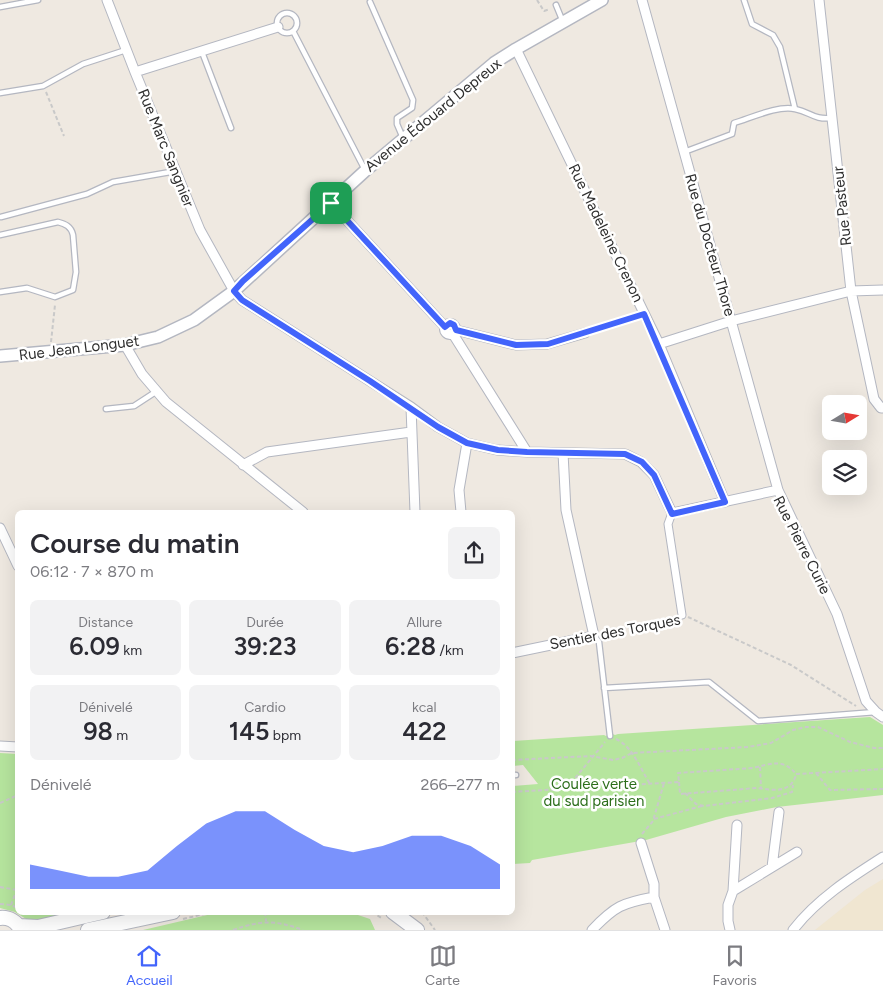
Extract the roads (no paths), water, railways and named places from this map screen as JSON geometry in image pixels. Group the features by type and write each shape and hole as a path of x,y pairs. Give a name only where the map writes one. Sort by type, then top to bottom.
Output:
{"main road":[{"path":"0,918 6,917 20,928 38,927 90,915"},
{"path":"88,930 158,915"},
{"path":"397,915 417,930"}],"street":[{"name":"Rue Marc Sangnier","path":"107,0 200,230 234,291"},
{"name":"Avenue Édouard Depreux","path":"234,291 365,171 494,63 602,0"},
{"name":"Rue du Docteur Thore","path":"642,0 778,490"},
{"name":"Rue Pasteur","path":"819,0 851,291 874,399 882,408"},
{"path":"135,72 278,27"},
{"name":"Rue Madeleine Crenon","path":"516,49 659,344 725,502"},
{"path":"331,203 445,327 450,323 454,325 455,332 527,452"},
{"path":"659,344 731,322 851,291 883,290"},
{"path":"234,291 242,300 411,407 438,427 467,443 498,450 625,454 642,462 654,475 672,514 668,524 682,615"},
{"name":"Rue Jean Longuet","path":"0,356 125,345 158,337 194,320 234,291"},
{"path":"455,332 516,345 548,344 585,333"},
{"path":"125,345 142,374 166,402 300,510"},
{"path":"411,407 415,510"},
{"path":"243,465 267,452 411,432"},
{"path":"461,510 459,490 467,443"},
{"path":"563,453 566,510 594,636"},
{"name":"Rue Pierre Curie","path":"672,514 778,490 837,614 866,701 879,714"},
{"path":"0,528 15,560"},
{"name":"Sentier des Torques","path":"515,652 594,636"},
{"path":"0,746 15,747"},
{"path":"772,867 779,812"},
{"path":"730,930 728,905 733,891 737,825"},
{"path":"642,844 654,884 654,897 665,930"},
{"path":"733,891 797,852"},
{"path":"793,930 831,892 883,856"},
{"path":"592,930 607,914 619,906 654,897"}],"lane":[{"path":"0,7 38,0"},
{"path":"744,0 752,24 773,35 780,47 795,109"},
{"path":"370,2 413,100 412,108 398,118 397,124 404,139"},
{"path":"556,6 563,22"},
{"path":"290,13 296,17 298,23 293,32 283,32 278,27 279,18 284,14 290,13"},
{"path":"293,32 365,171"},
{"path":"0,93 43,86 83,64 126,50"},
{"path":"202,52 231,128"},
{"path":"684,152 732,134 734,123 782,108 795,109 821,119 832,118"},
{"path":"1,218 87,194 113,182 176,171"},
{"path":"0,235 58,222 66,224 73,235 76,272 73,290 55,297 27,288 0,292"},
{"path":"106,409 134,406 157,391"},
{"path":"594,636 599,642 610,736"},
{"path":"604,688 709,682 758,721 879,714"}],"park label":[{"name":"Coulée verte du sud parisien","path":"594,792"}]}
